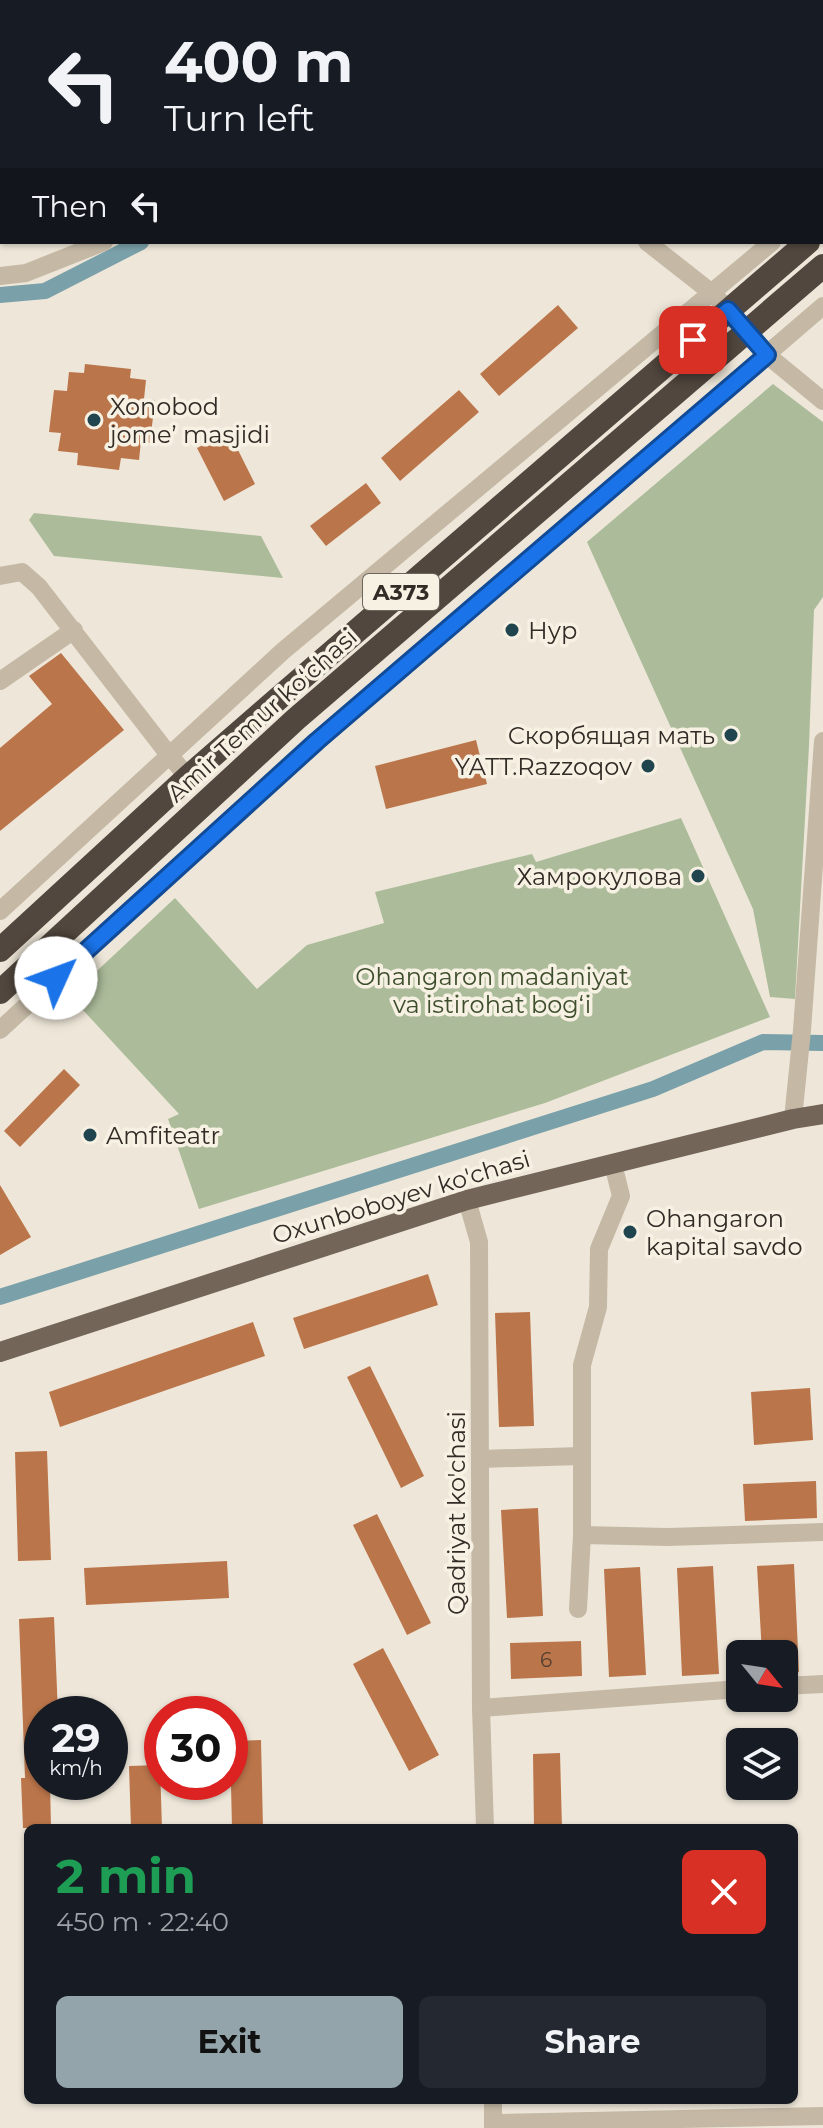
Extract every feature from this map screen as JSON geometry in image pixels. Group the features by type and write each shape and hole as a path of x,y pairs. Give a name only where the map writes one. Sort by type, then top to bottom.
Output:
{"highway":[{"name":"Amir Temur koʻchasi","path":"0,950 188,777 720,301 805,244"},
{"name":"Amir Temur koʻchasi","path":"0,992 296,719 823,266"},
{"path":"720,301 746,332"}],"main road":[{"name":"Oxunboboyev ko'chasi","path":"0,1352 467,1200 823,1114"}],"street":[{"path":"0,276 26,273 99,244"},
{"path":"649,244 720,301"},
{"path":"0,911 320,619 720,301 770,244"},
{"path":"0,1030 317,741 823,306"},
{"path":"746,332 767,355 823,401"},
{"path":"0,576 22,572 39,587 188,777"},
{"path":"0,681 74,630"},
{"path":"793,1119 823,741"},
{"path":"578,1609 582,1535 582,1365 598,1307 599,1249 621,1196 613,1164"},
{"name":"Qadriyat ko'chasi","path":"467,1200 479,1242 481,1708 485,1824"},
{"path":"480,1459 580,1456"},
{"path":"582,1535 668,1537 823,1532"},
{"path":"798,1685 823,1684"},
{"path":"481,1708 726,1690"},
{"path":"493,2104 493,2126 823,2116"}],"green space":[{"path":"773,384 823,422 823,597 814,610 795,999 770,997 753,909 587,542"},
{"path":"34,513 261,536 283,578 54,556 29,520"},
{"name":"Ohangaron madaniyat va istirohat bogʻi","path":"681,818 770,1017 545,1103 199,1209 168,1119 179,1114 70,996 175,898 257,989 307,945 384,923 375,892 532,854 536,862"}],"building":[{"path":"558,305 578,328 499,396 480,374"},
{"path":"85,364 131,369 130,378 146,380 144,399 155,400 150,443 141,441 139,460 121,458 119,470 77,465 78,453 58,451 61,433 49,432 54,390 67,391 69,372 84,373"},
{"path":"459,390 479,412 400,481 381,458"},
{"path":"229,432 255,484 224,501 197,448"},
{"path":"366,483 381,503 326,546 310,526"},
{"path":"61,653 124,730 0,831 0,748 52,704 29,676"},
{"path":"476,740 487,784 386,809 375,766"},
{"path":"64,1069 80,1085 20,1147 4,1131"},
{"path":"0,1185 31,1237 0,1255"},
{"path":"428,1274 438,1305 304,1349 293,1318"},
{"path":"530,1312 534,1426 499,1427 495,1313"},
{"path":"253,1322 265,1356 60,1427 49,1392"},
{"path":"370,1366 424,1476 401,1488 347,1377"},
{"path":"810,1388 813,1440 754,1445 751,1392"},
{"path":"47,1451 51,1560 18,1561 15,1452"},
{"path":"816,1481 817,1518 745,1521 743,1484"},
{"path":"538,1508 543,1616 507,1618 501,1510"},
{"path":"377,1514 431,1623 407,1635 353,1525"},
{"path":"227,1561 229,1598 86,1605 84,1568"},
{"path":"794,1564 798,1640 761,1640 757,1566"},
{"path":"713,1566 719,1674 682,1676 677,1568"},
{"path":"640,1567 646,1675 609,1677 604,1569"},
{"path":"54,1617 57,1696 24,1696 24,1752 19,1619"},
{"path":"581,1641 582,1676 511,1679 510,1643"},
{"path":"383,1648 439,1755 409,1771 353,1664"},
{"path":"248,1740 261,1740 263,1824 232,1824 231,1800 248,1800"},
{"path":"560,1753 562,1824 534,1824 533,1754"},
{"path":"129,1766 144,1766 144,1800 161,1800 162,1824 131,1824"},
{"path":"21,1778 24,1778 24,1800 50,1800 51,1824 24,1824 23,1828"}],"waterway":[{"path":"0,295 45,291 137,244"},
{"path":"0,1297 653,1089 763,1042 823,1043"}],"place":[{"name":"Xonobod jome’ masjidi","path":"94,420"},
{"name":"Нур","path":"512,630"},
{"name":"Скорбящая мать","path":"731,735"},
{"name":"YATT.Razzoqov","path":"648,766"},
{"name":"Хамрокулова","path":"698,876"},
{"name":"Amfiteatr","path":"90,1135"},
{"name":"Ohangaron kapital savdo","path":"630,1232"}],"route":[{"path":"56,978 317,741 767,355 728,310 693,340"}]}
